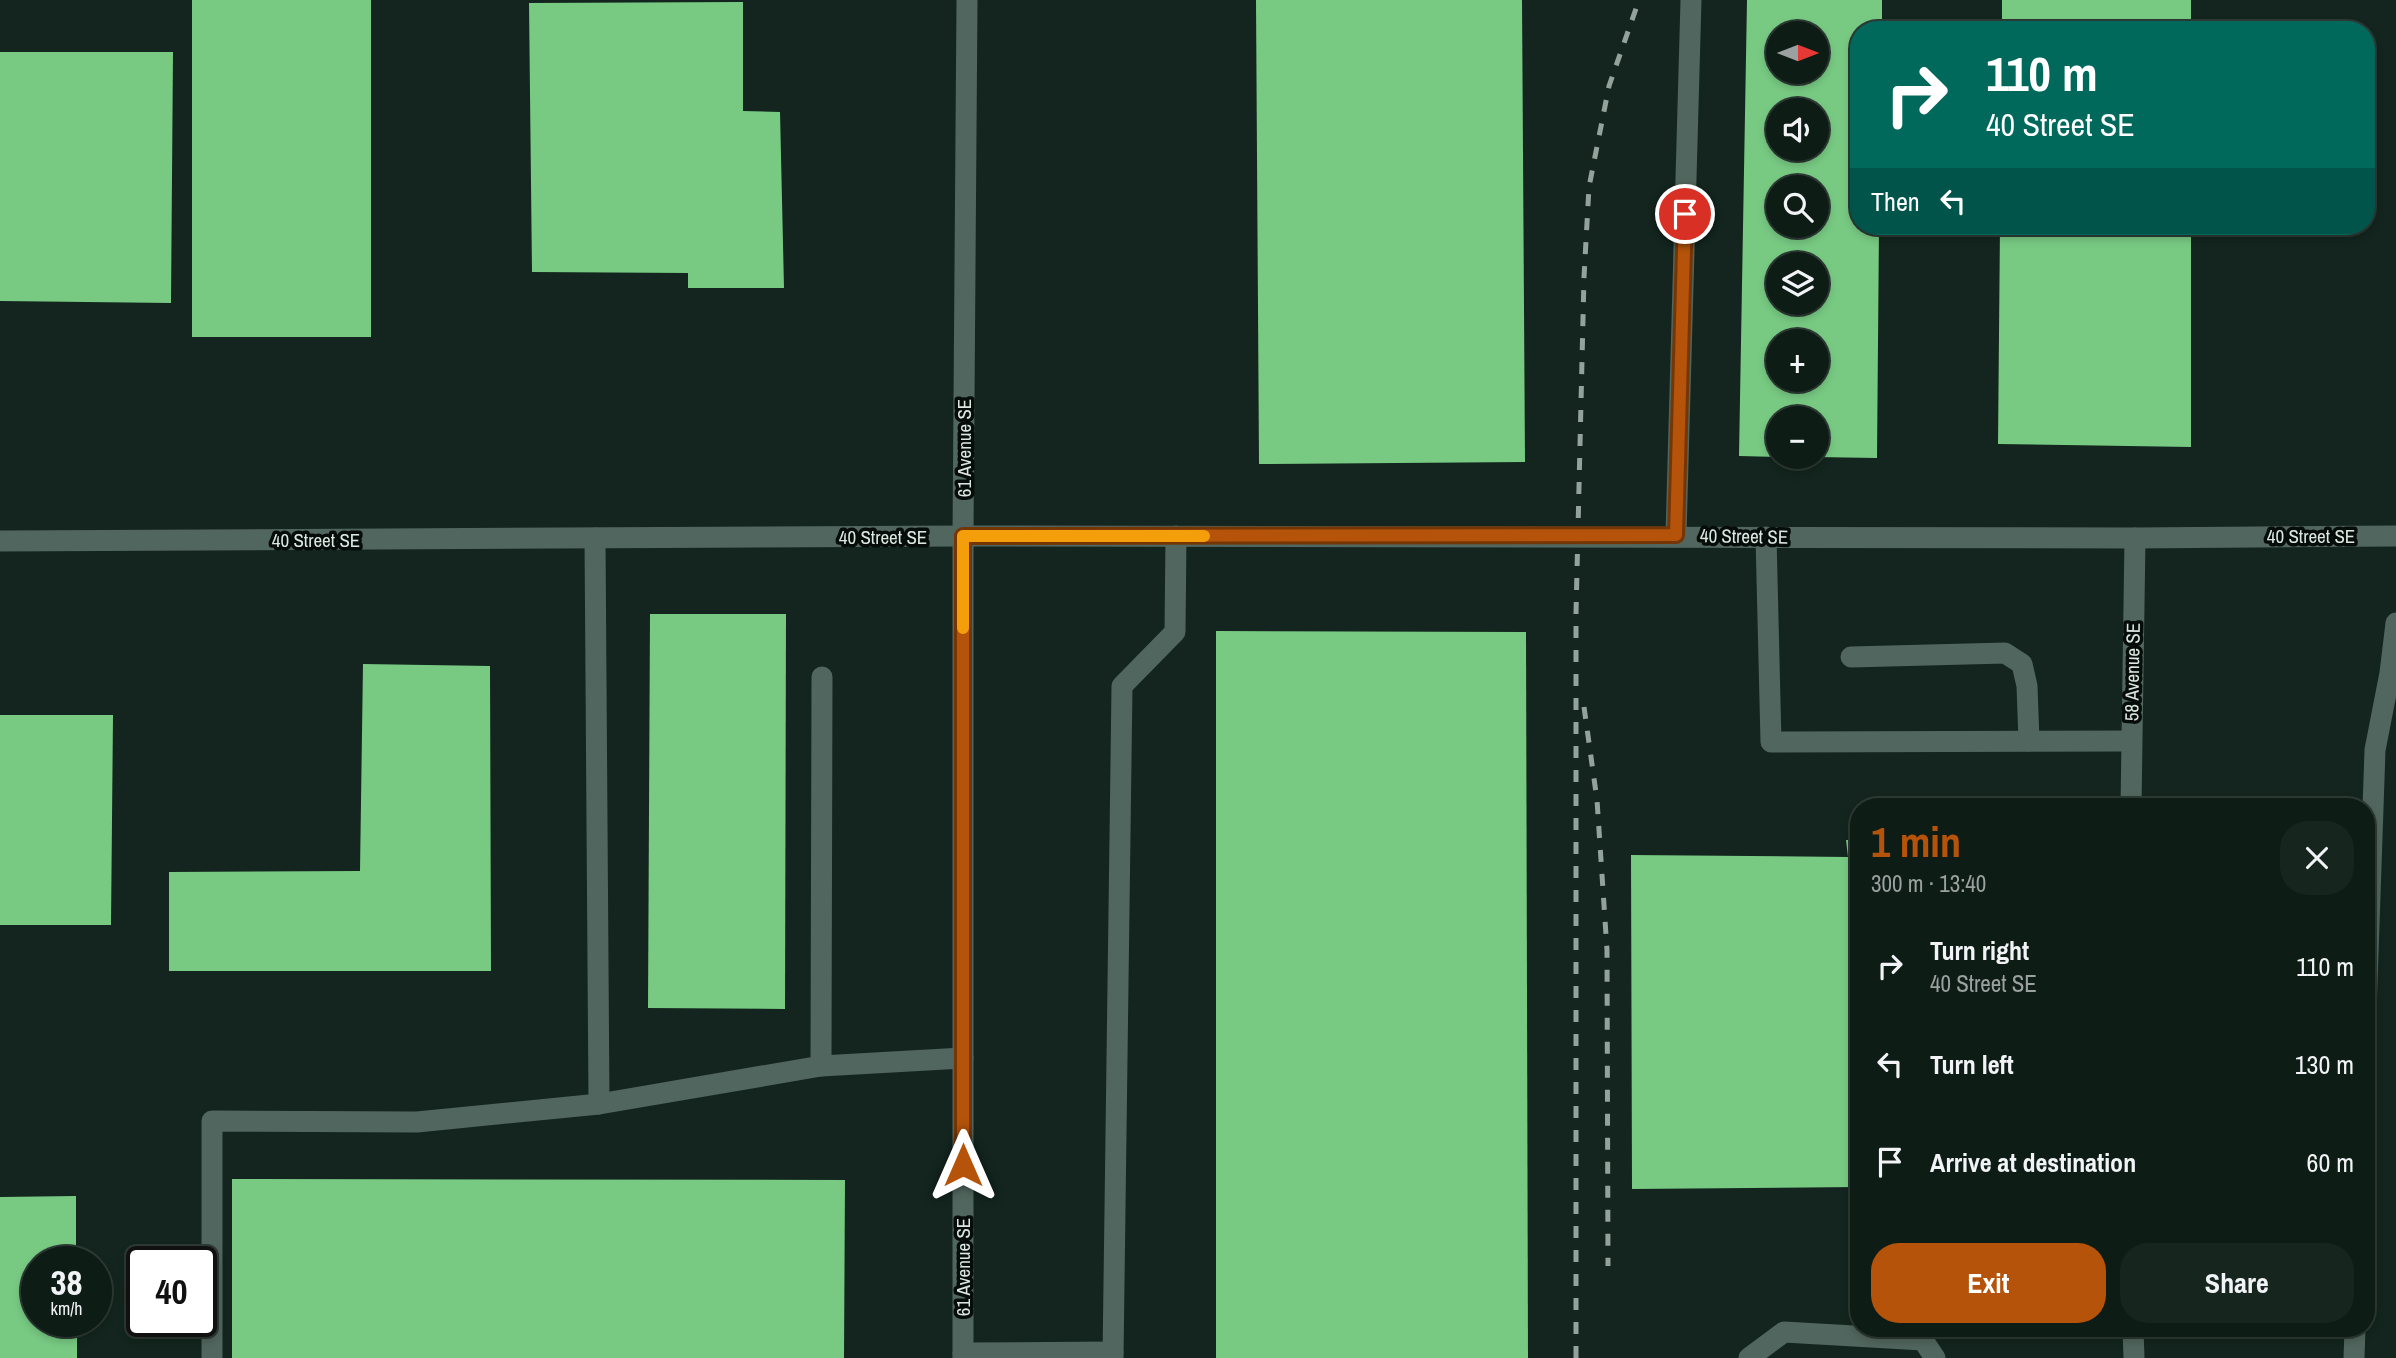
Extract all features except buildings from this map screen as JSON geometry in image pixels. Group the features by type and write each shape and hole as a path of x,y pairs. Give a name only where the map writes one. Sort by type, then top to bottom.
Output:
{"street":[{"name":"61 Avenue SE","path":"963,1356 963,536 967,0"},
{"path":"1676,535 1691,0"},
{"name":"40 Street SE","path":"0,541 963,536 2396,536"},
{"path":"963,1356 1113,1355 1122,686 1175,632 1176,536"},
{"path":"1766,537 1771,742 2131,741"},
{"path":"595,538 599,1104"},
{"name":"58 Avenue SE","path":"2131,798 2135,538"},
{"path":"2373,798 2375,750 2390,673 2396,623"},
{"path":"1851,657 2005,653 2022,664 2027,686 2029,741"},
{"path":"821,1066 822,677"},
{"path":"212,1358 212,1121 417,1122 599,1104 821,1066 963,1058"},
{"path":"1749,1358 1784,1332 1850,1336"},
{"path":"1871,1337 1923,1340 1936,1358"},
{"path":"2133,1337 2134,1358"},
{"path":"2354,1358 2355,1337"}],"railway":[{"path":"1576,1358 1576,613 1584,277 1589,187 1609,86 1639,0"},
{"path":"1584,707 1597,800 1607,950 1608,1266"}],"slow traffic":[{"path":"963,628 963,536 1204,536"}],"route":[{"path":"963,1165 963,536 1676,535 1685,214"}]}
